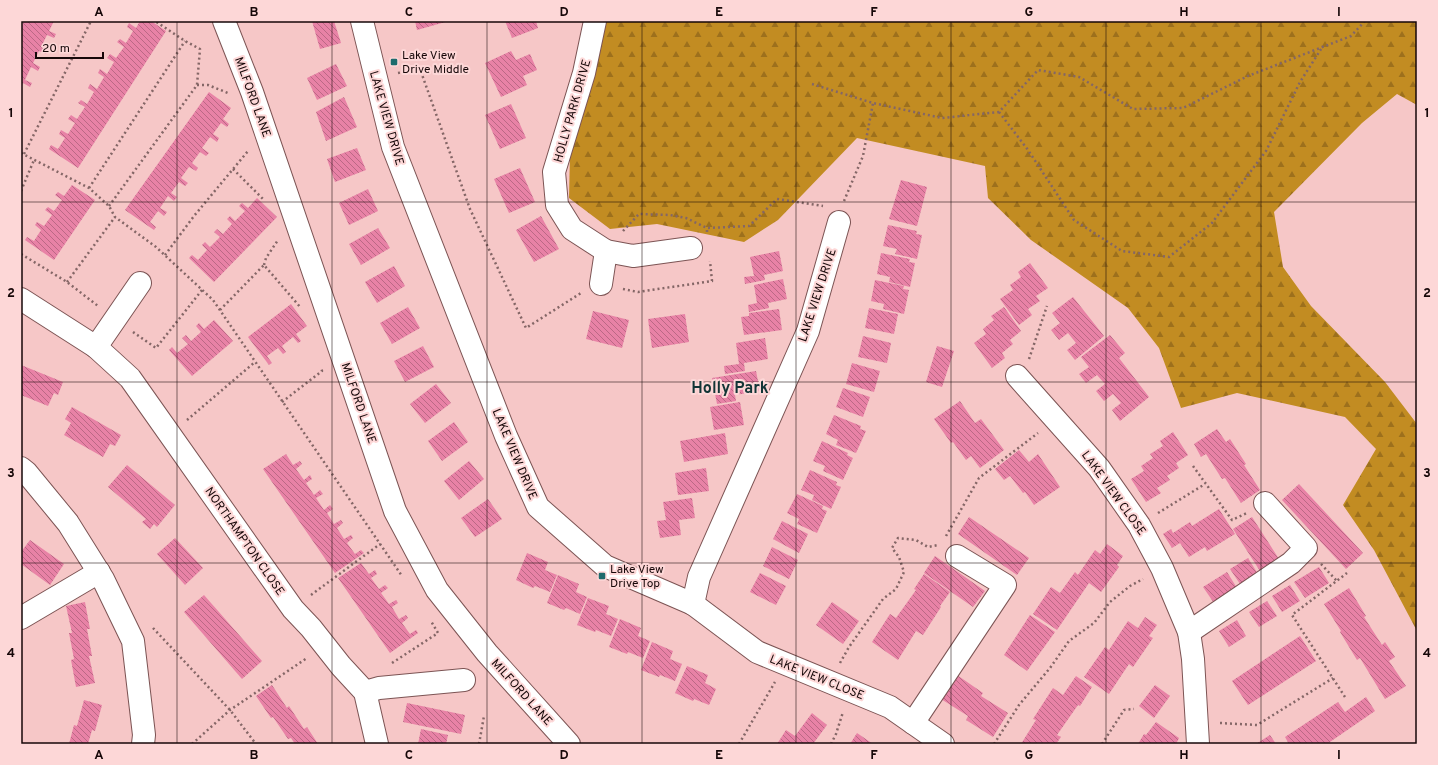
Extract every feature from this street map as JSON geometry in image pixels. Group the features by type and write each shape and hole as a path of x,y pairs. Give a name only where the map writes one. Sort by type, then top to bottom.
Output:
{"street":[{"name":"MILFORD LANE","path":"224,21 252,92 395,511 437,590 487,653 569,744"},
{"name":"LAKE VIEW DRIVE","path":"362,21 393,148 506,436 538,506 605,566 693,604 699,577 808,331 840,216"},
{"name":"HOLLY PARK DRIVE","path":"595,21 584,73 554,172 557,205 572,229 606,251 633,256 699,241"},
{"path":"601,284 606,251"},
{"path":"96,347 140,283"},
{"name":"NORTHAMPTON CLOSE","path":"21,299 96,347 130,378 293,609 365,692 377,744"},
{"name":"LAKE VIEW CLOSE","path":"1018,376 1099,468 1139,525 1162,568 1189,632 1193,659 1198,733"},
{"path":"21,468 68,522 99,572 133,641 144,735 143,744"},
{"path":"1189,632 1292,563 1306,548 1265,503"},
{"path":"913,723 1005,584 949,550"},
{"path":"21,618 99,572"},
{"name":"LAKE VIEW CLOSE","path":"693,604 757,652 890,707 944,744"},
{"path":"365,692 379,688 464,680"}],"path":[{"path":"91,21 22,153 89,188 109,206 115,217 156,247 213,300 406,581"},
{"path":"109,206 197,85 200,48 185,41 155,21"},
{"path":"812,84 873,103 942,118 999,112 1038,70 1079,77 1133,109 1183,108 1248,76 1351,36 1366,21"},
{"path":"89,188 185,41"},
{"path":"999,112 1028,150 1074,220 1122,251 1169,257 1212,222 1266,151 1300,82 1323,46"},
{"path":"376,77 420,68 470,209 526,328 596,284 638,292 712,281 711,272"},
{"path":"606,251 639,214 670,215 686,218 707,228 748,226 777,200 840,216 863,156 873,103"},
{"path":"165,255 194,216 250,150"},
{"path":"21,191 34,160"},
{"path":"233,169 268,203"},
{"path":"67,282 115,217"},
{"path":"699,241 707,228"},
{"path":"220,310 264,265 266,258 280,237"},
{"path":"21,254 67,282 156,348 202,290"},
{"path":"264,265 303,311"},
{"path":"1018,376 1028,362 1047,306"},
{"path":"170,434 255,362"},
{"path":"282,402 322,371 321,364"},
{"path":"945,538 979,478 1056,419"},
{"path":"1193,466 1232,520 1265,503"},
{"path":"1174,504 1205,484"},
{"path":"825,680 839,665 883,599 896,589 904,572 899,557 892,548 898,538 916,540 928,547 949,550"},
{"path":"325,584 380,544"},
{"path":"1345,697 1292,616 1348,573"},
{"path":"994,744 1019,705 1050,668 1069,641 1094,622 1110,602 1141,579"},
{"path":"388,666 438,633 430,620"},
{"path":"126,628 150,625 230,710 256,744"},
{"path":"192,744 230,710 309,657"},
{"path":"1198,733 1234,723 1257,725 1333,678"},
{"path":"739,744 772,687"},
{"path":"831,744 836,734 850,690"},
{"path":"1102,744 1124,710 1134,709"},
{"path":"479,744 484,716"}],"green space":[{"path":"606,21 1417,21 1417,105 1397,94 1362,123 1274,212 1283,267 1311,306 1385,382 1417,424 1417,631 1374,550 1343,505 1376,449 1345,417 1237,393 1181,408 1159,348 1128,308 1031,240 988,198 985,166 857,138 778,220 744,242 657,224 610,229 569,198 570,154"}],"building":[{"path":"24,21 54,21 49,31 56,34 54,38 47,35 41,47 48,51 46,54 39,51 33,63 40,67 38,71 31,67 25,80 32,83 30,87 23,83 21,89 21,27"},
{"path":"140,21 151,21 166,31 78,168 49,149 51,145 58,149 65,138 59,134 61,130 68,134 75,123 68,119 71,115 77,119 85,107 78,103 81,100 87,104 94,92 88,88 90,84 97,89 104,77 98,73 100,69 107,74 114,62 107,58 110,54 116,58 124,47 117,42 120,39 126,43 133,31 127,27 129,23 136,28"},
{"path":"312,21 334,21 341,43 320,49"},
{"path":"415,21 449,21 417,30"},
{"path":"505,21 536,21 538,28 512,38"},
{"path":"511,51 516,60 530,54 537,70 523,76 527,85 501,97 485,63"},
{"path":"336,64 347,86 317,100 307,78"},
{"path":"209,92 231,108 223,119 229,124 227,127 221,123 213,134 219,138 217,142 210,137 202,148 209,153 206,156 200,152 192,163 198,168 196,171 189,167 181,178 188,183 185,186 179,182 171,193 177,197 174,201 168,196 160,208 167,212 164,216 158,211 150,222 156,227 154,230 125,210"},
{"path":"344,97 357,127 326,141 316,112"},
{"path":"511,104 526,138 500,149 485,115"},
{"path":"357,148 366,170 335,182 327,159"},
{"path":"520,168 535,202 509,213 494,179"},
{"path":"901,180 927,187 917,226 889,219"},
{"path":"72,185 95,200 54,260 25,240 27,237 34,241 41,230 35,225 37,222 44,226 52,215 45,210 48,207 54,211 62,200 55,195 58,192 64,196"},
{"path":"368,189 378,211 349,225 339,203"},
{"path":"257,198 277,217 214,282 189,258 192,255 198,260 207,250 202,245 205,242 210,247 220,237 214,232 217,229 223,234 232,224 227,219 230,216 235,221 245,211 239,206 242,203 248,208"},
{"path":"541,216 559,249 534,262 516,230"},
{"path":"888,225 917,231 916,234 922,235 917,259 895,254 897,249 883,246"},
{"path":"378,228 390,248 361,265 349,244"},
{"path":"779,251 783,271 764,275 765,280 745,284 744,277 754,276 750,257"},
{"path":"881,253 910,259 909,262 915,263 910,287 889,282 890,277 877,274"},
{"path":"1030,263 1048,288 1036,296 1040,301 1028,309 1032,315 1019,325 1000,299 1013,290 1010,285 1021,277 1018,272"},
{"path":"394,266 405,286 377,303 365,282"},
{"path":"783,279 787,299 768,303 769,308 749,312 748,305 757,303 754,285"},
{"path":"875,280 904,286 903,289 909,290 904,314 883,309 884,304 871,301"},
{"path":"1073,297 1104,336 1075,360 1067,350 1076,343 1068,333 1059,340 1051,330 1060,323 1052,313"},
{"path":"291,304 307,326 296,334 301,341 298,343 293,337 282,346 286,352 283,354 278,348 267,356 272,363 269,365 248,337"},
{"path":"408,307 420,328 392,344 380,323"},
{"path":"1004,307 1021,331 1010,340 1013,344 1002,353 1005,358 992,368 974,343 986,334 983,329 994,320 991,316"},
{"path":"869,308 898,314 894,334 865,328"},
{"path":"779,309 782,330 744,335 741,317 749,316 749,313"},
{"path":"593,311 629,320 622,348 586,339"},
{"path":"685,314 689,342 652,348 648,319"},
{"path":"214,320 233,341 192,376 169,350 172,347 177,353 188,344 182,338 186,335 191,341 201,332 196,326 199,323 204,329"},
{"path":"1110,335 1125,353 1119,358 1149,397 1120,421 1112,410 1121,403 1113,394 1104,401 1096,391 1105,384 1097,375 1086,383 1079,374 1089,367 1081,357"},
{"path":"863,336 891,343 887,363 858,357"},
{"path":"765,338 768,359 744,363 745,371 725,374 724,366 739,364 736,343"},
{"path":"423,346 434,367 405,382 394,361"},
{"path":"937,346 954,351 942,387 926,382"},
{"path":"852,363 880,371 874,392 846,384"},
{"path":"21,365 63,382 58,395 54,393 48,406 21,395"},
{"path":"756,371 760,391 735,395 736,401 717,404 712,378"},
{"path":"436,384 451,403 425,423 410,404"},
{"path":"843,388 870,397 863,417 836,407"},
{"path":"960,401 975,423 981,419 1004,450 980,468 971,456 966,460 953,442 951,443 934,419"},
{"path":"740,402 744,425 714,430 710,407"},
{"path":"72,407 121,435 115,446 110,444 103,457 64,435 71,423 65,419"},
{"path":"834,415 861,426 860,429 866,431 856,453 836,445 838,440 826,434"},
{"path":"454,422 468,442 442,461 428,441"},
{"path":"1217,429 1226,442 1230,439 1260,490 1241,503 1225,478 1222,479 1206,454 1201,457 1194,444"},
{"path":"1173,432 1188,455 1176,463 1179,468 1167,476 1170,480 1157,488 1161,493 1146,502 1131,479 1144,471 1141,466 1153,458 1150,454 1163,446 1160,441"},
{"path":"725,433 728,454 684,462 680,441"},
{"path":"822,441 848,453 847,455 853,458 843,480 823,471 825,466 813,461"},
{"path":"1019,450 1029,462 1038,454 1060,487 1034,505 1025,492 1023,493 1010,476 1004,480 995,469"},
{"path":"286,454 293,465 300,461 302,464 296,469 304,480 310,475 312,479 306,483 314,495 320,490 323,494 316,498 324,510 330,505 333,509 327,513 334,524 341,520 343,523 337,528 344,539 351,535 353,538 347,543 355,554 361,550 364,553 335,573 263,469"},
{"path":"469,461 484,479 459,500 444,481"},
{"path":"127,465 175,505 157,527 154,524 150,529 142,522 146,519 108,487"},
{"path":"706,468 709,491 678,495 675,473"},
{"path":"810,470 837,482 836,485 841,487 831,509 812,500 814,495 801,490"},
{"path":"1299,484 1363,553 1346,569 1282,500"},
{"path":"797,494 823,506 822,509 827,511 817,533 797,524 799,519 787,513"},
{"path":"692,498 695,518 679,520 681,535 660,538 657,521 666,520 663,502"},
{"path":"488,499 502,519 475,537 461,518"},
{"path":"1219,509 1235,534 1207,551 1205,547 1189,557 1180,543 1172,548 1163,534 1171,529 1173,533 1190,522 1192,526"},
{"path":"969,517 1029,558 1017,575 958,534"},
{"path":"1252,517 1279,559 1260,571 1233,529"},
{"path":"782,521 808,534 799,553 773,539"},
{"path":"175,538 203,568 185,585 157,554"},
{"path":"30,540 64,564 50,585 21,564 21,552"},
{"path":"1107,544 1123,556 1117,565 1119,567 1101,592 1089,583 1057,630 1033,614 1051,587 1060,593 1075,572 1078,575 1095,550 1100,554"},
{"path":"772,547 798,560 789,579 763,566"},
{"path":"527,553 548,562 545,570 557,575 550,592 535,586 533,588 516,580"},
{"path":"935,556 985,591 973,607 924,573"},
{"path":"1248,558 1258,574 1240,584 1230,569"},
{"path":"361,563 369,574 375,570 377,574 371,578 379,589 385,585 388,588 381,593 389,604 396,600 398,603 392,607 399,619 406,615 408,618 402,623 410,634 416,630 418,633 390,653 338,578"},
{"path":"1319,567 1329,583 1305,598 1294,582"},
{"path":"1227,572 1237,588 1214,603 1203,587"},
{"path":"760,573 786,586 776,605 750,592"},
{"path":"924,574 950,592 923,635 916,631 898,660 872,642 890,614 896,618 916,590 914,589"},
{"path":"558,575 579,584 576,592 587,597 580,614 566,608 564,610 547,603"},
{"path":"1290,585 1300,601 1282,612 1272,596"},
{"path":"1349,588 1366,616 1364,617 1382,645 1385,642 1395,657 1389,661 1406,686 1385,699 1360,658 1357,660 1324,604"},
{"path":"204,595 262,661 242,679 184,612"},
{"path":"588,598 609,606 606,614 618,619 611,636 577,625"},
{"path":"1267,601 1277,616 1259,627 1249,612"},
{"path":"85,602 90,629 87,629 92,656 89,656 95,683 76,687 71,660 74,659 69,633 72,633 66,606"},
{"path":"832,602 859,621 843,644 816,625"},
{"path":"1030,615 1055,632 1027,671 1004,655"},
{"path":"1145,617 1157,625 1149,636 1153,638 1133,667 1129,664 1109,694 1084,677 1105,647 1109,650 1128,621 1138,628"},
{"path":"620,619 641,628 638,636 650,641 643,658 609,647"},
{"path":"1237,620 1246,636 1229,647 1219,631"},
{"path":"1300,636 1316,661 1248,705 1232,681"},
{"path":"652,642 673,651 670,659 682,664 675,681 641,670"},
{"path":"687,666 708,675 705,683 716,689 709,705 694,699 693,701 675,693"},
{"path":"957,675 983,693 981,696 1008,713 993,737 966,720 968,716 941,699"},
{"path":"1076,676 1092,687 1080,706 1078,705 1057,735 1061,737 1056,744 1021,744 1036,720 1033,719 1053,688 1063,695"},
{"path":"272,685 287,708 289,706 304,729 307,727 318,744 295,744 291,738 288,739 273,717 271,718 256,696"},
{"path":"1155,685 1170,696 1154,718 1139,706"},
{"path":"1366,697 1375,711 1327,744 1289,744 1285,737 1338,702 1345,712"},
{"path":"84,700 102,705 95,731 92,730 88,744 69,744 74,725 77,726"},
{"path":"407,703 465,715 461,734 403,722"},
{"path":"812,713 827,725 813,744 777,744 786,730 795,736"},
{"path":"1156,722 1179,738 1176,744 1138,744 1144,734 1146,735"},
{"path":"421,729 448,735 446,744 418,744"},
{"path":"857,733 873,744 850,744"},
{"path":"1270,735 1276,744 1256,744"}],"place":[{"name":"Lake View Drive Middle","path":"394,62"},
{"name":"Lake View Drive Top","path":"602,576"}],"district":[{"name":"Holly Park","path":"730,387"}]}
